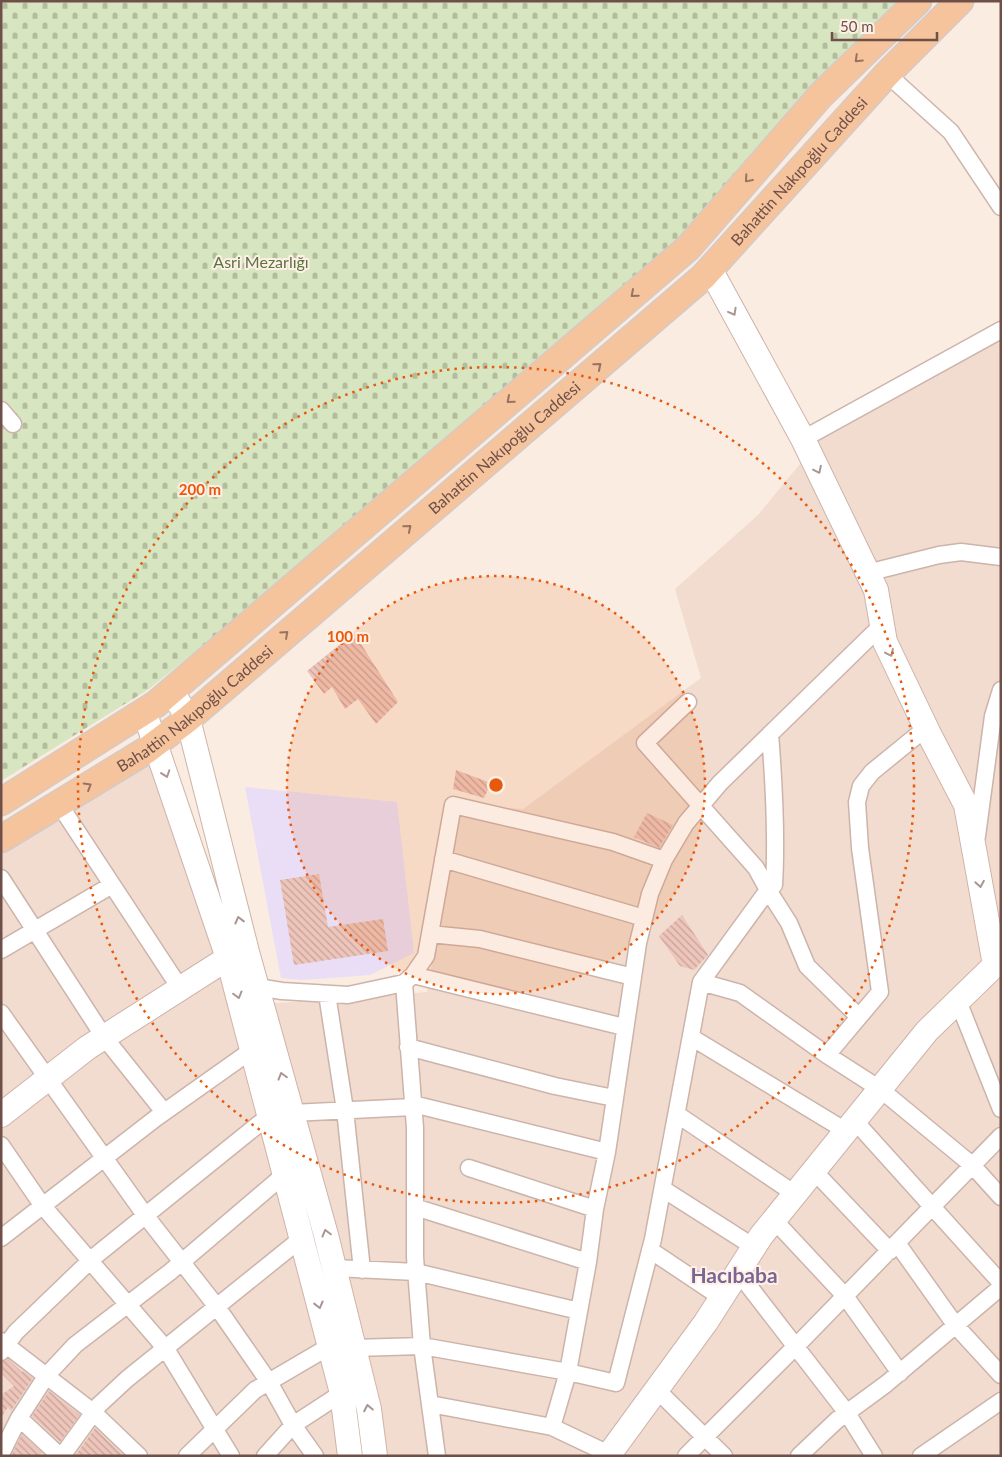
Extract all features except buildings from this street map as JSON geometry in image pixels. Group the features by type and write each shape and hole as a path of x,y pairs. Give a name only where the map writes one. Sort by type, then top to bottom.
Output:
{"main road":[{"name":"Bahattin Nakıpoğlu Caddesi","path":"1,802 144,711 172,691 688,248 821,95 918,1"},
{"name":"Bahattin Nakıpoğlu Caddesi","path":"1,839 156,744 188,719 710,269 887,74 960,1"}],"street":[{"path":"887,74 951,132 1001,207"},
{"path":"430,1404 552,1428 608,1455 722,1298 754,1247 774,1220 927,1031 958,1001 999,967 974,853 966,805 926,728 885,642 876,590 803,439 710,269"},
{"path":"803,439 1001,330"},
{"path":"1,410 13,424"},
{"path":"867,573 939,555 961,552 1001,557"},
{"path":"552,1428 568,1372 588,1262 595,1209 607,1152 624,1027 650,894 664,860 686,823 720,783 882,626"},
{"path":"974,853 993,716 1001,690"},
{"path":"172,691 188,719 256,987 281,1114 285,1174 342,1393 350,1456"},
{"path":"688,702 645,743 702,804 756,868 789,922 807,966 859,1017"},
{"path":"144,711 228,958 252,1050 281,1114 335,1268 369,1408 375,1456"},
{"path":"827,1055 880,992 881,984 874,957 860,848 857,802 861,786 872,772 926,728"},
{"path":"354,1348 422,1346 568,1372 616,1383 650,1250 663,1189 701,982 768,890 774,885 776,856 770,734"},
{"path":"58,804 180,988"},
{"path":"437,1456 422,1346 416,1272 413,1106 408,1047 408,979 426,956 453,805 613,842 664,860"},
{"path":"443,859 644,918"},
{"path":"1,878 104,1037 164,1112"},
{"path":"1,950 36,932 112,886"},
{"path":"430,934 480,939 633,977"},
{"path":"1,1115 104,1037 228,958"},
{"path":"256,987 282,991 348,995 408,979 624,1027"},
{"path":"701,982 740,993 827,1055 880,1089 972,1165 1001,1198"},
{"path":"328,994 344,1110 362,1270"},
{"path":"958,1001 1001,1109"},
{"path":"1,1013 103,1158 217,1307 269,1382 315,1456"},
{"path":"691,1037 850,1126 932,1208 1001,1283"},
{"path":"408,1047 555,1086 614,1098"},
{"path":"1,1238 164,1112 252,1050"},
{"path":"139,1456 93,1412 47,1375 3,1346 90,1260 145,1215 281,1114 413,1106 607,1152"},
{"path":"678,1115 795,1194"},
{"path":"686,1456 846,1296 1001,1136"},
{"path":"1,1145 42,1205 166,1350 231,1456"},
{"path":"469,1168 595,1209"},
{"path":"814,1171 893,1247 956,1326 1001,1375"},
{"path":"1,1454 19,1418 47,1375 75,1345 183,1262 285,1174"},
{"path":"663,1189 754,1247"},
{"path":"415,1207 588,1262"},
{"path":"774,1220 846,1296 900,1373"},
{"path":"19,1418 61,1456 93,1412 126,1379 166,1350 302,1238"},
{"path":"650,1250 722,1298"},
{"path":"335,1268 416,1272 579,1311"},
{"path":"738,1272 847,1413 874,1456"},
{"path":"799,1456 847,1413 900,1373 1001,1287"},
{"path":"187,1456 213,1428 255,1390 330,1346"},
{"path":"656,1390 724,1456"},
{"path":"265,1456 294,1425 342,1393"},
{"path":"921,1456 1001,1401"}],"shaded area":[{"path":"1001,336 1001,1456 1,1456 1,846 149,747 251,1005 427,992 459,805 523,809 701,678 675,589 758,515 828,430 884,405"},
{"path":"245,787 397,802 414,953 370,975 302,980 281,978"}],"green space":[{"name":"Asri Mezarlığı","path":"1,1 904,1 676,251 416,473 149,689 1,781"}],"district":[{"name":"Hacıbaba","path":"734,1276"}]}
